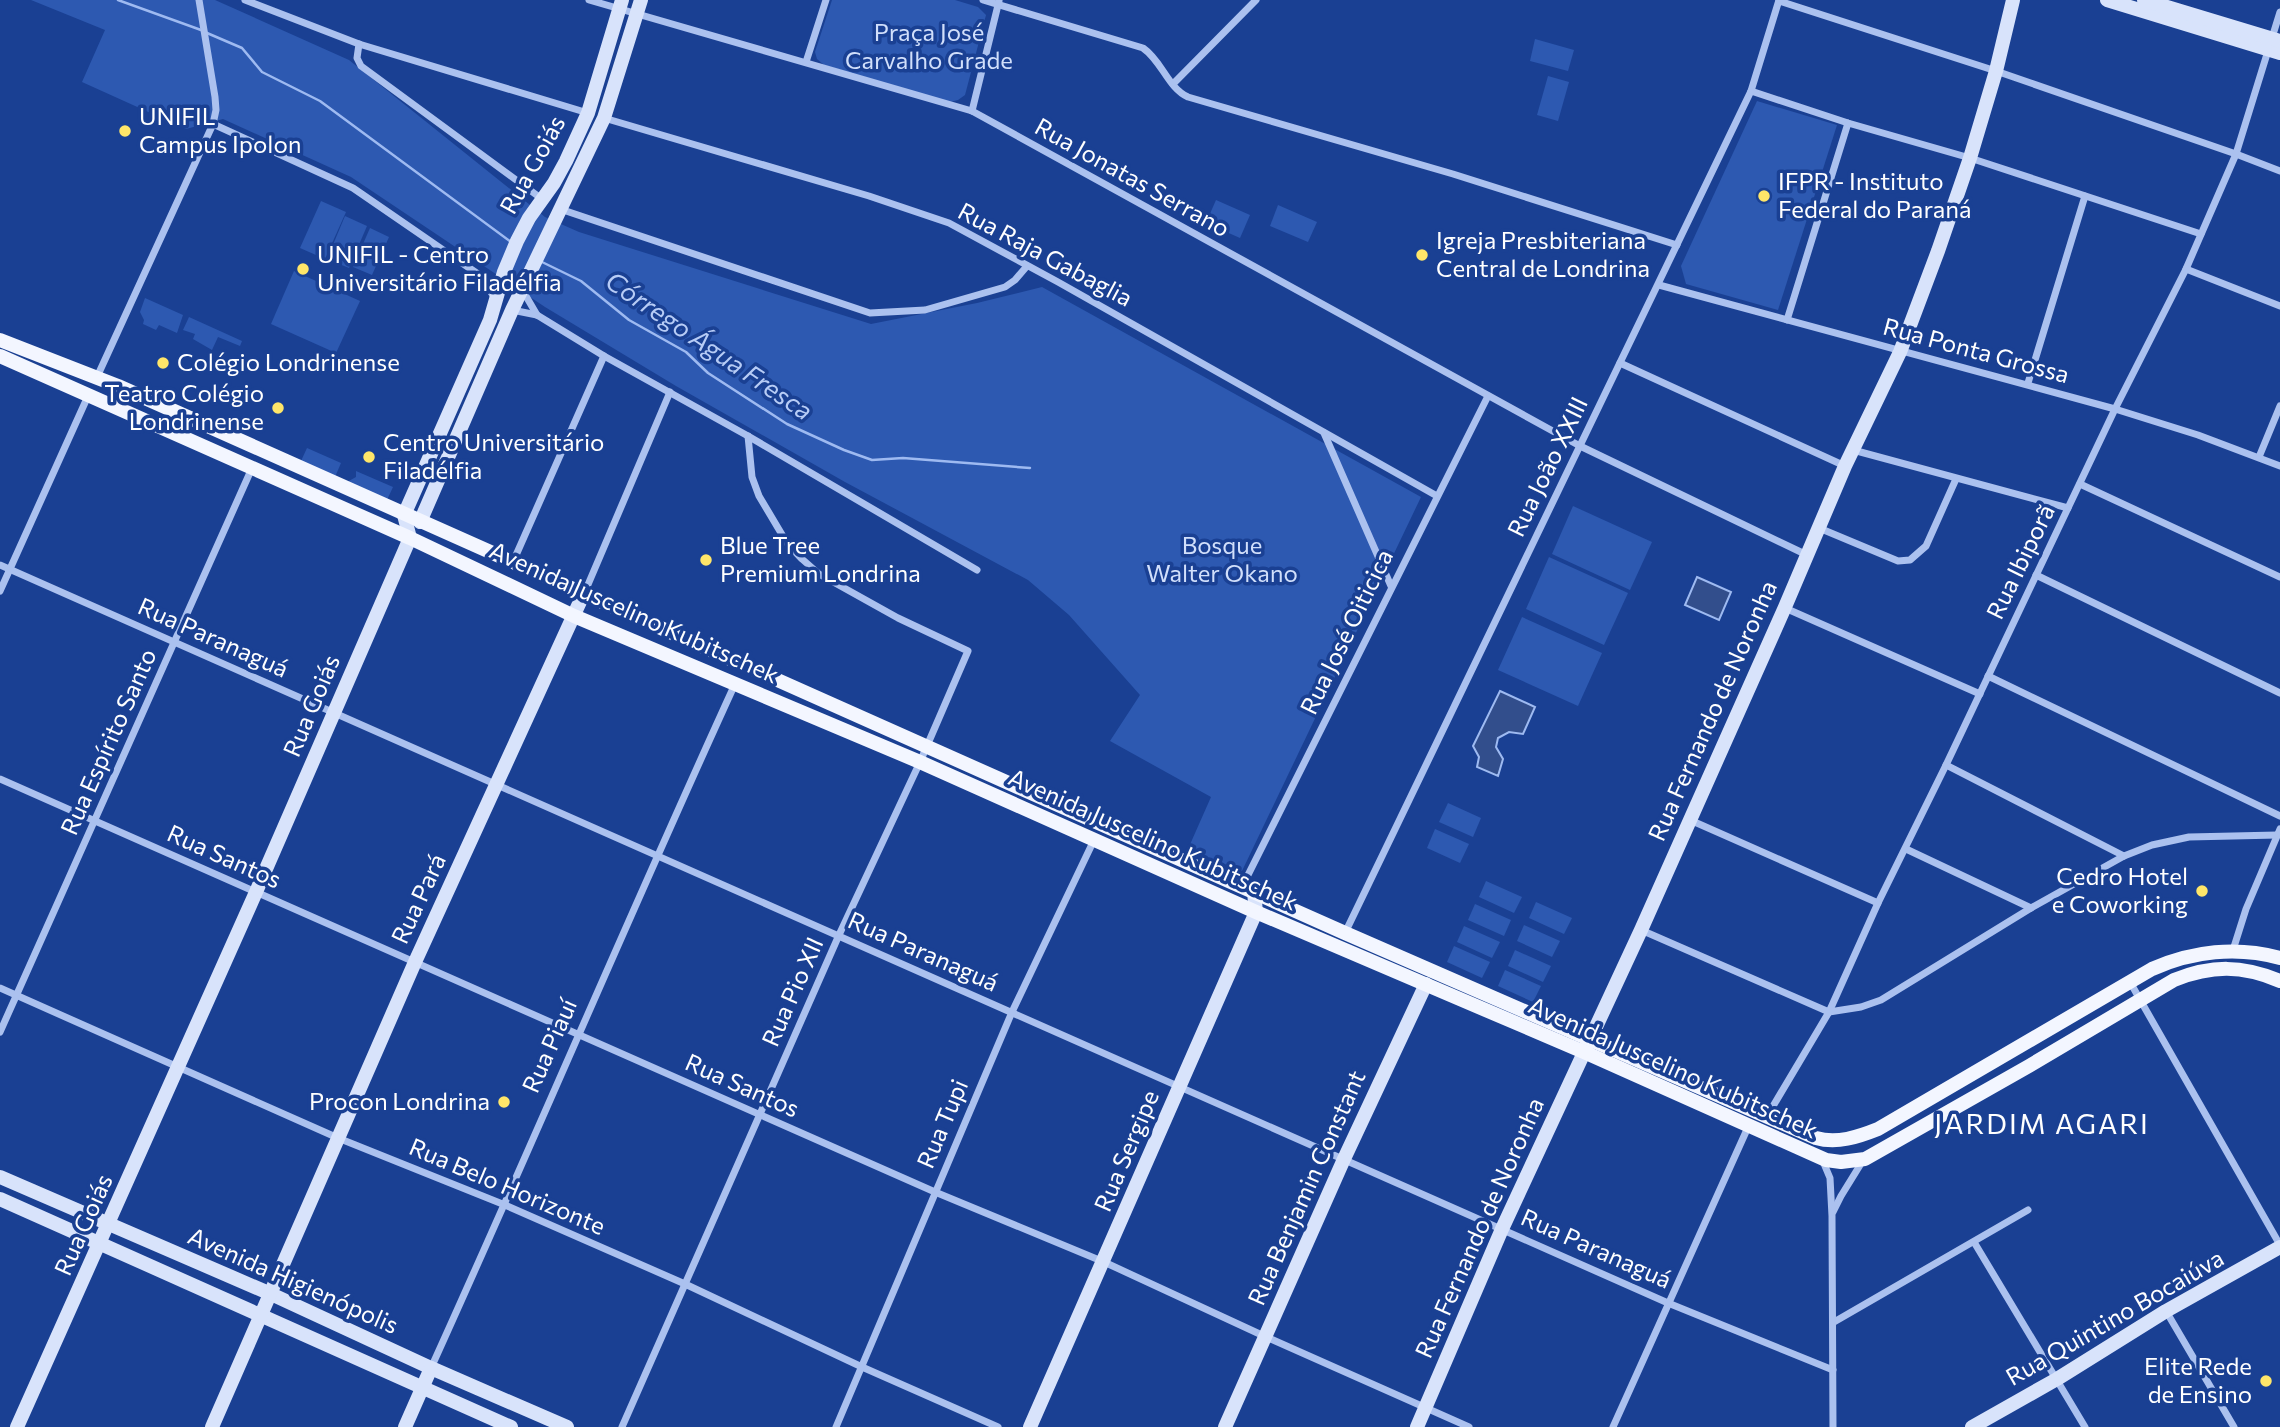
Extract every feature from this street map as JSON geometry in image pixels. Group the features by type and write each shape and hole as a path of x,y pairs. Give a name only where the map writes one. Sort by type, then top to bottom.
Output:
{"main road":[{"name":"Rua Fernando de Noronha","path":"1416,1427 1785,607 1844,466 1900,352 1970,158 1996,71 2013,0"},
{"path":"2107,0 2275,46"},
{"path":"2144,0 2275,46"},
{"name":"Rua Goiás","path":"404,515 490,320 498,291 529,218 566,161 588,113 621,4"},
{"name":"Rua Goiás","path":"420,522 512,310 604,118 639,6"},
{"path":"498,291 519,278 547,224 559,209"},
{"path":"490,320 501,312 512,310"},
{"name":"Avenida Juscelino Kubitschek","path":"0,340 97,377 1248,889 1426,984 1768,1117 1809,1136 1825,1140 1859,1136 1892,1122 2152,969 2180,958 2232,950 2280,958"},
{"path":"0,354 13,355 80,384 97,377"},
{"name":"Avenida Juscelino Kubitschek","path":"0,354 88,396 410,538 574,616 920,762 1256,912 1433,970 1747,1125 1822,1158 1841,1162 1865,1158 2029,1066 2174,980 2211,969 2250,971 2280,981"},
{"path":"88,396 99,388 115,388 137,395"},
{"path":"404,515 410,538"},
{"name":"Rua Goiás","path":"17,1427 257,892 410,538"},
{"name":"Rua Pará","path":"212,1427 415,962 583,595"},
{"path":"736,683 745,678 759,681 806,703 842,709"},
{"name":"Rua Sergipe","path":"1030,1427 1256,912 1248,889"},
{"name":"Rua Benjamin Constant","path":"1225,1427 1344,1159 1426,984"},
{"path":"1768,1117 1773,1136"},
{"name":"Avenida Higienópolis","path":"0,1177 271,1294 566,1427"},
{"name":"Avenida Higienópolis","path":"0,1199 511,1427"},
{"name":"Rua Quintino Bocaiúva","path":"1972,1427 2280,1246"},
{"name":"Rua Piauí","path":"405,1427 431,1368"}],"street":[{"path":"97,377 213,124 215,97 199,0"},
{"path":"245,0 359,44 588,113"},
{"name":"Rua Jonatas Serrano","path":"590,0 639,6 806,62 972,111 1580,446 1807,555"},
{"path":"806,62 826,0"},
{"path":"984,0 999,2 1143,48 1157,61 1176,89 1188,97 1453,174 1677,246"},
{"path":"1173,84 1256,0"},
{"path":"1779,0 1996,71 2280,171"},
{"name":"Rua João XXIII","path":"1342,940 1751,91 1779,0"},
{"path":"972,111 999,2"},
{"name":"Rua Ibiporã","path":"1768,1117 1829,1012 1878,903 2115,408 2186,269 2236,154 2275,46 2280,12"},
{"path":"359,44 357,58 361,66 542,199"},
{"path":"1751,91 1970,158 2201,234"},
{"name":"Rua Raja Gabaglia","path":"604,118 856,192 949,223 1437,496"},
{"path":"1787,320 1848,122"},
{"path":"213,124 353,188 478,274 498,291"},
{"path":"2028,383 2085,196"},
{"path":"559,209 870,313 925,310 992,291 1015,280 1027,266"},
{"path":"2186,269 2280,306"},
{"path":"478,274 498,291"},
{"name":"Rua Ponta Grossa","path":"1658,285 2115,408 2280,466"},
{"path":"522,290 537,315"},
{"path":"512,310 537,315 977,570"},
{"path":"512,562 604,356"},
{"path":"1620,363 1844,466"},
{"name":"Rua Pará","path":"583,595 670,392"},
{"path":"0,591 88,396"},
{"name":"Rua José Oiticica","path":"1248,889 1391,586 1488,396"},
{"path":"2259,457 2280,406"},
{"path":"1324,432 1391,586"},
{"name":"Rua Pio XII","path":"622,1427 968,651 898,618 819,574 802,559 787,543 759,496 752,477 748,436"},
{"path":"1852,450 2068,508"},
{"name":"Rua Espírito Santo","path":"0,1032 252,468"},
{"path":"1818,528 1880,555 1898,561 1910,561 1926,546 1956,479"},
{"path":"2080,484 2280,578"},
{"name":"Rua Paranaguá","path":"0,565 1668,1303 1833,1370"},
{"path":"2036,575 2280,693"},
{"path":"1785,607 1980,694"},
{"path":"1988,676 2280,816"},
{"name":"Rua Piauí","path":"431,1368 657,855 736,683"},
{"path":"1946,765 2124,856"},
{"name":"Rua Santos","path":"0,779 935,1192 1104,1262 1469,1427"},
{"path":"1689,820 1878,903"},
{"path":"1641,930 1829,1012 1861,1007 1881,1000 2031,908 2124,856 2151,845 2189,837 2279,832 2246,909 2232,950"},
{"name":"Rua Tupi","path":"836,1427 1012,1012 1094,839"},
{"path":"1906,849 2031,908"},
{"name":"Rua Benjamin Constant","path":"1426,984 1433,970"},
{"path":"2130,982 2280,1246"},
{"name":"Rua Belo Horizonte","path":"0,988 338,1138 505,1205 685,1284 998,1427"},
{"path":"1613,1427 1747,1125 1768,1117"},
{"path":"1822,1158 1830,1178 1832,1216 1833,1427"},
{"path":"1832,1216 1848,1183 1865,1158"},
{"path":"1834,1321 2028,1210"},
{"path":"1974,1242 2085,1427"},
{"path":"2166,1311 2234,1427"}],"green space":[{"name":"Bosque Walter Okano","path":"31,0 215,0 349,60 545,217 579,232 871,324 1042,287 1421,497 1242,871 1188,849 1211,797 1110,741 1140,695 1069,615 1028,580 845,482 676,386 545,307 351,177 223,119 186,129 82,82 105,30"},
{"name":"Praça José Carvalho Grade","path":"832,0 955,0 978,7 986,15 965,95 950,102 824,65 817,59 815,52"},
{"path":"1535,39 1574,50 1568,71 1530,61"},
{"path":"1548,76 1569,82 1558,121 1537,115"},
{"name":"IFPR - Instituto Federal do Paraná","path":"1757,101 1837,125 1778,310 1686,284 1681,266"},
{"path":"1216,200 1250,215 1240,238 1206,223"},
{"path":"321,201 346,212 325,259 300,248"},
{"path":"1278,205 1317,222 1308,242 1270,226"},
{"path":"345,216 367,226 349,268 327,259"},
{"path":"370,228 389,237 372,275 353,267"},
{"path":"294,271 360,301 336,353 271,324"},
{"path":"145,298 183,315 177,333 159,325 156,330 143,324 140,312"},
{"path":"189,317 242,341 240,346 218,337 212,350 193,339 195,334 183,330"},
{"path":"307,448 341,463 335,477 301,461"},
{"path":"356,471 393,487 387,500 347,482 356,477"},
{"path":"1573,506 1652,542 1630,590 1552,554"},
{"path":"1549,557 1628,593 1604,645 1526,609"},
{"path":"1522,617 1602,653 1578,706 1498,670"},
{"path":"1448,803 1481,818 1473,837 1439,822"},
{"path":"1435,829 1469,844 1460,863 1427,848"},
{"path":"1486,881 1522,897 1514,913 1479,897"},
{"path":"1536,902 1572,918 1564,934 1529,918"},
{"path":"1475,904 1511,920 1504,936 1468,920"},
{"path":"1524,925 1560,941 1552,957 1517,941"},
{"path":"1464,926 1500,942 1492,958 1457,942"},
{"path":"1454,946 1490,962 1482,978 1447,962"},
{"path":"1515,950 1551,966 1543,982 1508,966"},
{"path":"1505,970 1541,986 1533,1002 1498,986"}],"shaded area":[{"path":"1697,577 1731,592 1719,620 1685,605"},
{"path":"1500,691 1535,707 1523,734 1509,732 1498,738 1496,747 1503,759 1498,776 1477,767 1479,757 1473,746"}],"waterway":[{"name":"Córrego Água Fresca","path":"118,0 201,30"},
{"name":"Córrego Água Fresca","path":"207,33 242,48 262,72 320,101 511,242"},
{"name":"Córrego Água Fresca","path":"542,262 581,281 629,320 686,352 708,373 787,424 844,450 872,460 903,458 1030,468"}],"place":[{"name":"UNIFIL Campus Ipolon","path":"125,131"},
{"name":"IFPR - Instituto Federal do Paraná","path":"1764,196"},
{"name":"Igreja Presbiteriana Central de Londrina","path":"1422,255"},
{"name":"UNIFIL - Centro Universitário Filadélfia","path":"303,269"},
{"name":"Colégio Londrinense","path":"163,363"},
{"name":"Teatro Colégio Londrinense","path":"278,408"},
{"name":"Centro Universitário Filadélfia","path":"369,457"},
{"name":"Blue Tree Premium Londrina","path":"706,560"},
{"name":"Cedro Hotel e Coworking","path":"2202,891"},
{"name":"Procon Londrina","path":"504,1102"},
{"name":"Elite Rede de Ensino","path":"2266,1381"}],"district":[{"name":"JARDIM AGARI","path":"2042,1124"}]}
